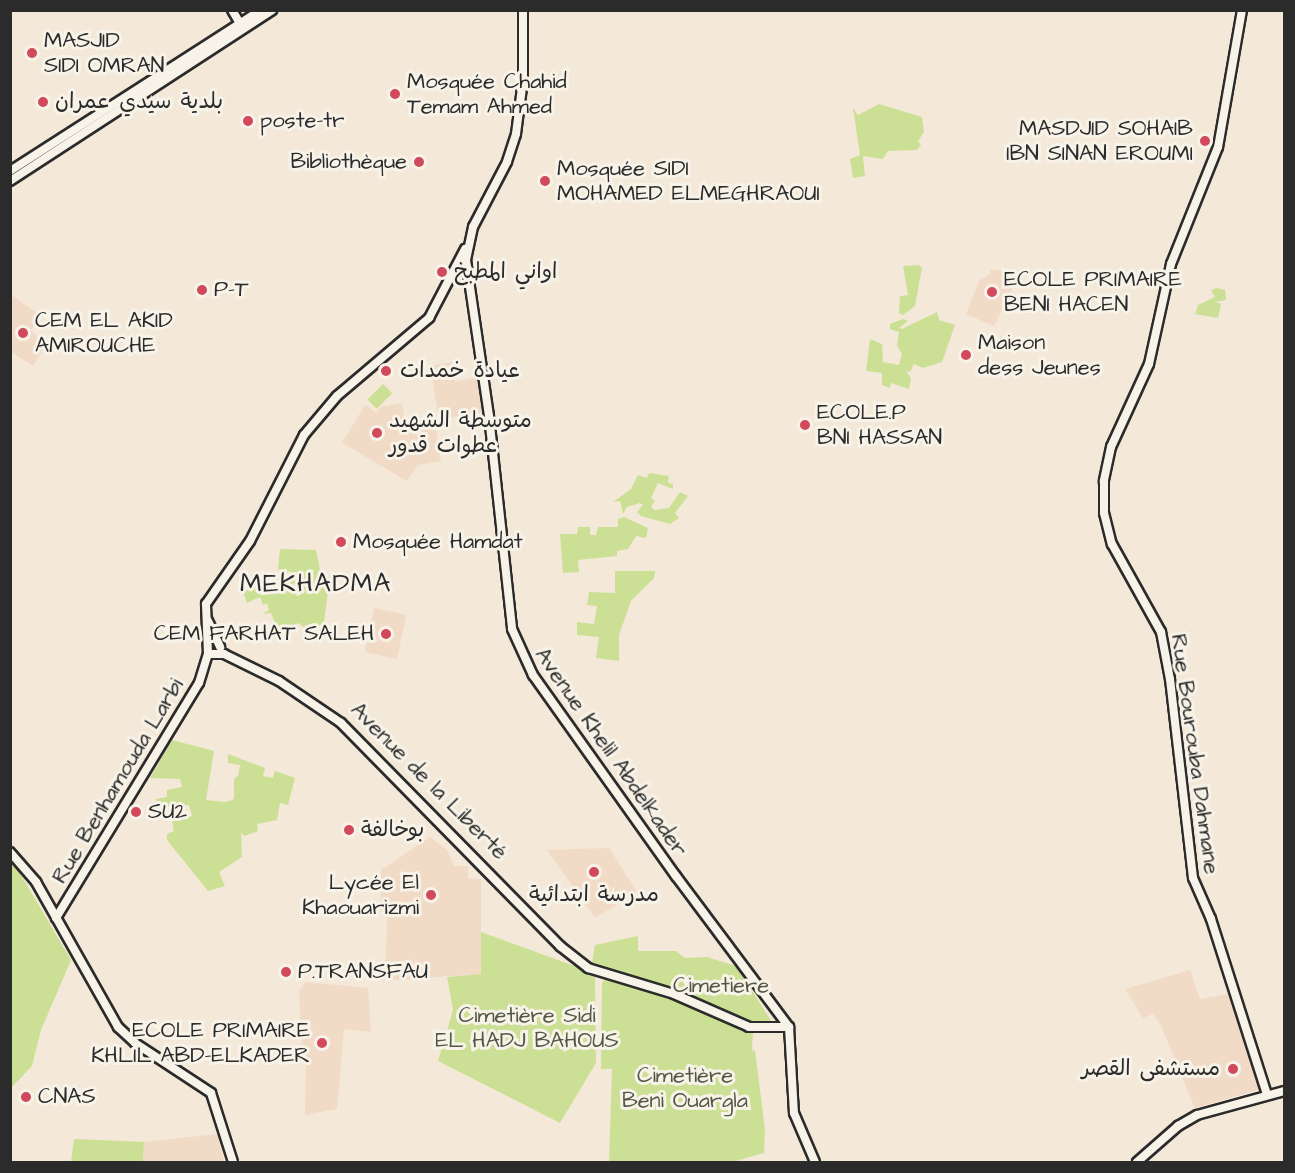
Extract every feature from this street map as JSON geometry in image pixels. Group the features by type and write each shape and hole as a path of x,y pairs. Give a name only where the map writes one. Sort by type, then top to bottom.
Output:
{"street":[{"path":"232,10 241,26"},
{"path":"241,26 261,10"},
{"path":"10,181 15,172 241,26 272,10"},
{"path":"466,248 516,134 523,81 524,10"},
{"name":"Rue Bourouba Dahmane","path":"1242,10 1218,147 1171,264 1149,364 1111,447 1104,481 1104,513 1112,544 1161,632 1170,679 1193,878 1214,929 1267,1095"},
{"name":"Rue Benhamouda Larbi","path":"56,918 184,712 204,671 208,654 207,618 210,595 250,541 312,423 401,338 429,318 466,248"},
{"name":"Avenue Khelil Abdelkader","path":"466,248 510,613 518,649 676,876 789,1028"},
{"path":"207,618 220,647"},
{"name":"Avenue de la Liberté","path":"208,641 305,692 344,720 570,949 603,974"},
{"name":"Avenue de la Liberté","path":"208,654 220,652 279,681 341,723 568,953 603,974 681,997 749,1027 789,1028"},
{"path":"10,852 28,871 123,1033 211,1093 233,1162"},
{"path":"789,1028 794,1113 816,1162"},
{"path":"1137,1162 1185,1121 1284,1091"}],"shaded area":[{"name":"ECOLE PRIMAIRE BENI HACEN","path":"990,270 1018,270 1019,274 994,326 966,314 979,281 990,274"},
{"name":"CEM EL AKID AMIROUCHE","path":"10,294 40,315 31,330 45,346 33,366 11,352"},
{"path":"452,362 455,382 482,376 487,412 439,419 430,366"},
{"name":"متوسطة الشهيد عطوات قدور","path":"402,403 405,423 435,419 441,461 418,465 407,481 342,443 365,405 377,413 380,407"},
{"name":"CEM FARHAT SALEH","path":"374,608 406,615 397,659 365,652"},
{"name":"Lycée El Khaouarizmi","path":"430,837 447,850 454,866 468,866 468,879 481,879 481,974 380,981 380,966 386,958 387,918 381,910 381,870"},
{"name":"مدرسة ابتدائية","path":"609,848 637,892 595,918 547,850"},
{"path":"1190,970 1200,999 1228,994 1261,1089 1195,1108 1161,1026 1153,1014 1143,1018 1125,989"},
{"name":"ECOLE PRIMAIRE KHLIL ABD-ELKADER","path":"305,982 368,988 371,1032 344,1029 337,1109 305,1115 306,1055 302,1053 299,991"},
{"path":"218,1134 224,1162 143,1162 144,1142"}],"green space":[{"path":"879,104 922,117 924,132 918,141 921,145 917,150 888,151 883,159 863,156 865,176 853,178 850,159 860,155 853,108 858,115"},
{"path":"919,265 922,268 915,306 903,315 899,313 900,296 908,295 903,266"},
{"path":"1217,288 1225,290 1226,300 1215,302 1221,304 1218,318 1195,314 1198,305 1215,297 1211,290"},
{"path":"937,312 939,320 955,325 942,362 923,368 914,364 910,372 906,371 911,378 909,389 891,383 890,388 882,385 882,373 866,371 870,339 882,344 883,362 899,365 902,354 897,346 899,332 890,329 890,324 903,319 908,321 899,328 902,329"},
{"path":"383,384 392,393 377,409 367,400"},
{"path":"649,473 669,476 668,482 673,485 673,489 658,483 651,498 655,501 651,506 654,510 669,508 680,492 688,496 675,513 679,518 670,524 641,516 637,512 643,505 640,503 627,507 623,514 620,501 613,502 631,489 638,475 647,478"},
{"path":"624,517 648,528 646,538 636,536 628,549 617,551 617,556 578,560 579,572 563,573 560,534 577,534 578,527 590,527 590,535 596,535 598,527 618,527 618,519"},
{"path":"280,549 316,550 322,579 330,577 324,622 316,630 306,630 299,623 292,626 289,636 270,632 277,629 271,613 262,614 269,610 267,603 263,605 260,597 247,603 243,592 272,582 273,578 300,582 300,574 278,569"},
{"path":"615,571 655,571 654,578 631,601 619,635 619,661 596,658 599,637 577,635 577,622 594,624 597,606 587,605 589,592 615,593"},
{"path":"172,740 214,751 206,800 226,802 234,799 234,779 238,776 240,765 228,763 228,754 265,768 263,776 273,778 275,771 295,778 288,805 280,803 277,820 257,824 258,831 244,836 241,832 242,857 219,872 225,886 208,891 167,840 167,834 174,831 172,820 192,816 189,805 158,808 156,799 167,797 167,790 182,787 180,779 150,778"},
{"path":"11,858 71,960 41,1030 32,1066 11,1088"},
{"name":"Cimetière Sidi EL HADJ BAHOUS","path":"481,932 588,971 595,978 596,1063 560,1123 438,1061 453,1010 447,977 481,974"},
{"name":"Cimetiere","path":"638,936 638,951 676,951 685,958 707,957 736,966 772,1022 751,1023 676,991 592,963 595,945"},
{"name":"Cimetière Beni Ouargla","path":"606,977 673,998 753,1032 752,1051 755,1050 765,1129 764,1153 732,1162 609,1162 612,1069 601,1069 602,983"},
{"path":"74,1139 144,1142 143,1162 71,1162"}],"place":[{"name":"MASJID SIDI OMRAN","path":"32,53"},
{"name":"Mosquée Chahid Temam Ahmed","path":"395,94"},
{"name":"بلدية سيدي عمران","path":"43,102"},
{"name":"poste-tr","path":"248,121"},
{"name":"MASDJID SOHAIB IBN SINAN EROUMI","path":"1205,141"},
{"name":"Bibliothèque","path":"419,162"},
{"name":"Mosquée SIDI MOHAMED ELMEGHRAOUI","path":"545,181"},
{"name":"اواني المطبخ","path":"442,272"},
{"name":"P-T","path":"202,290"},
{"name":"ECOLE PRIMAIRE BENI HACEN","path":"992,292"},
{"name":"CEM EL AKID AMIROUCHE","path":"23,333"},
{"name":"Maison dess Jeunes","path":"966,355"},
{"name":"عيادة خمدات","path":"386,371"},
{"name":"ECOLE.P BNI HASSAN","path":"805,425"},
{"name":"متوسطة الشهيد عطوات قدور","path":"377,433"},
{"name":"Mosquée Hamdat","path":"341,542"},
{"name":"CEM FARHAT SALEH","path":"386,634"},
{"name":"SU2","path":"136,812"},
{"name":"بوخالفة","path":"349,830"},
{"name":"مدرسة ابتدائية","path":"594,872"},
{"name":"Lycée El Khaouarizmi","path":"431,895"},
{"name":"P.TRANSFAU","path":"286,972"},
{"name":"ECOLE PRIMAIRE KHLIL ABD-ELKADER","path":"322,1043"},
{"name":"مستشفى القصر","path":"1233,1069"},
{"name":"CNAS","path":"26,1097"}],"district":[{"name":"MEKHADMA","path":"316,584"}]}
